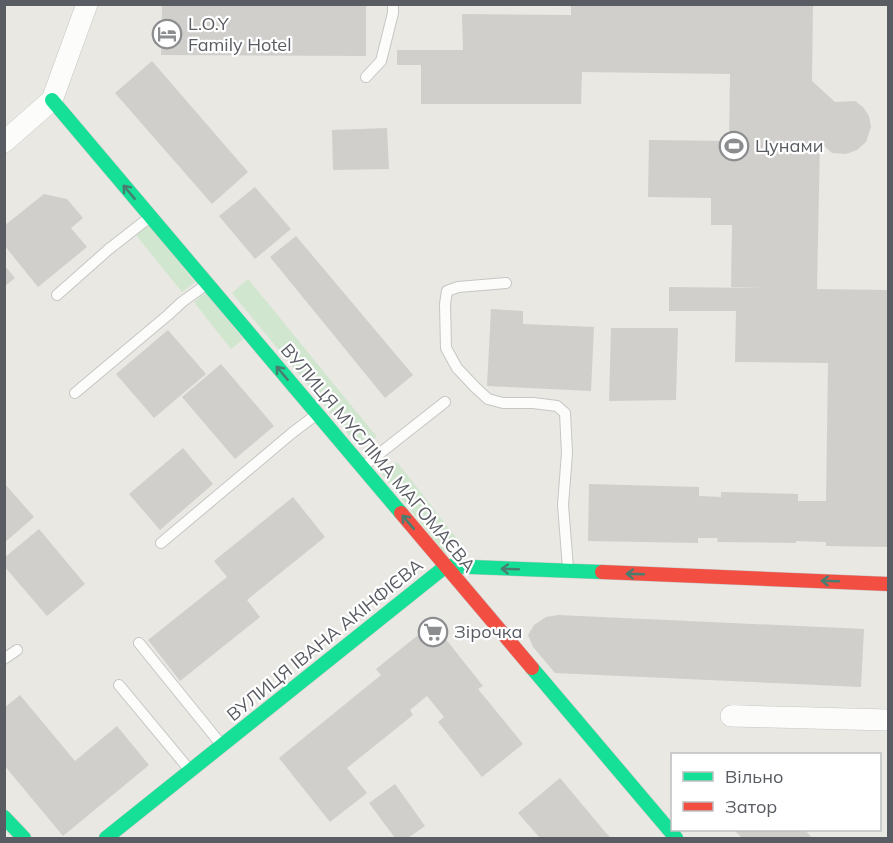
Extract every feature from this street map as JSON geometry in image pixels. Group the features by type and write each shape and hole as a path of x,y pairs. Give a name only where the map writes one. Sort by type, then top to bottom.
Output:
{"street":[{"path":"4,142 52,100 87,4"},
{"name":"ВУЛИЦЯ МУСЛІМА МАГОМАЄВА","path":"52,100 676,838"},
{"name":"ВУЛИЦЯ ІВАНА АКІНФІЄВА","path":"106,838 446,566 888,584"},
{"path":"814,718 731,716 888,720"},
{"path":"4,817 24,838"}],"lane":[{"path":"366,77 381,61 393,13 393,4"},
{"path":"57,296 109,249 150,217"},
{"path":"506,283 458,287 447,291 446,348 457,368 488,399 503,403 557,406 565,413 567,453 563,504 569,571"},
{"path":"75,393 182,302 207,284"},
{"path":"362,468 445,402"},
{"path":"160,543 317,414"},
{"path":"139,643 222,745"},
{"path":"4,659 17,650"},
{"path":"119,685 190,771"}],"green space":[{"path":"149,225 195,282 182,292 136,235"},
{"path":"248,279 377,437 358,446 232,293"},
{"path":"206,293 243,339 231,349 194,302"},
{"path":"397,462 465,549 445,554 382,474"}],"building":[{"path":"162,4 366,4 366,56 161,55"},
{"path":"571,4 813,4 812,81 835,102 855,101 863,107 869,116 871,127 866,142 857,150 846,154 832,153 820,142 817,289 888,290 888,547 826,546 826,542 796,541 796,543 717,542 718,538 698,538 698,543 588,541 589,484 699,487 699,496 721,497 721,492 798,494 798,501 826,501 828,363 735,362 736,311 669,311 669,287 761,288 731,287 732,225 711,225 711,198 648,197 649,140 729,141 730,74 582,72 581,104 421,104 421,65 397,65 397,50 463,50 462,14 571,15"},
{"path":"152,61 248,172 212,204 115,93"},
{"path":"387,128 389,169 333,170 332,130"},
{"path":"255,187 291,229 255,259 219,216"},
{"path":"44,194 67,199 83,218 71,228 87,247 38,287 4,245 4,226"},
{"path":"296,236 413,375 385,398 270,257"},
{"path":"4,265 15,278 4,287"},
{"path":"491,309 523,311 523,324 594,327 591,391 487,386"},
{"path":"611,328 678,328 676,400 609,401"},
{"path":"168,330 206,374 154,418 116,374"},
{"path":"221,364 274,426 235,459 182,397"},
{"path":"183,448 213,484 160,530 129,494"},
{"path":"4,483 34,517 4,543"},
{"path":"293,497 325,537 247,600 260,617 180,681 148,640 227,577 214,561"},
{"path":"39,529 85,584 47,616 4,566 4,558"},
{"path":"558,615 864,629 861,687 555,673 533,647 528,635 534,625 546,617"},
{"path":"433,623 483,686 478,689 523,744 482,777 438,722 444,717 427,696 410,710 413,715 347,768 367,793 330,822 279,758 381,675 376,669"},
{"path":"20,695 75,761 117,726 149,765 63,836 4,765 4,708"},
{"path":"560,778 611,838 540,838 518,813"},
{"path":"395,784 425,826 408,838 395,838 369,803"},
{"path":"735,831 806,831 812,838 742,838"}],"traffic: fast":[{"path":"52,100 401,513"},
{"path":"106,838 446,566 602,572"},
{"path":"532,668 676,838"},
{"path":"4,817 24,838"}],"traffic: jam":[{"path":"401,513 532,668"},
{"path":"602,572 888,584"}],"place":[{"name":"L.O.Y Family Hotel","path":"167,34"},
{"name":"Цунами","path":"734,146"},
{"name":"Зірочка","path":"433,632"}]}
